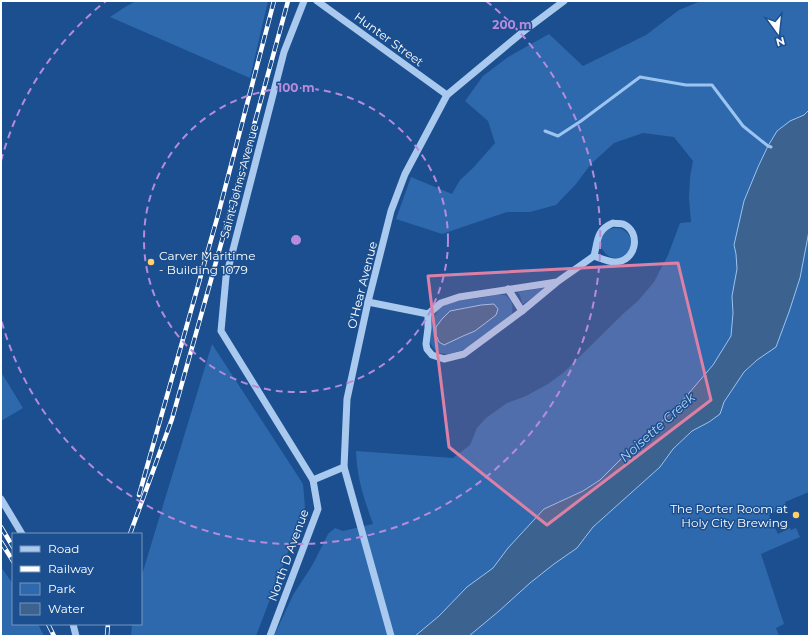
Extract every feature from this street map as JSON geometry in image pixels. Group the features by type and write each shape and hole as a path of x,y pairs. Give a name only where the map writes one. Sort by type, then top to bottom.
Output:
{"street":[{"name":"Saint Johns Avenue","path":"304,1 284,52 226,277 221,331 312,480"},
{"name":"Hunter Street","path":"317,1 448,95"},
{"name":"O'Hear Avenue","path":"391,636 344,467 347,399 368,302 391,211 403,179 448,95 524,31 564,1"},
{"path":"557,282 459,297 441,303 428,314 427,349 432,355 444,359 464,354 522,311 557,282 594,256 600,233 606,226 622,224 629,228 633,233 635,245 631,255 626,259 615,262 594,256"},
{"path":"508,289 522,311"},
{"path":"368,302 428,314"},
{"path":"312,480 344,467"},
{"name":"North D Avenue","path":"270,636 318,509 312,480"},
{"path":"1,499 21,533"},
{"path":"73,625 76,636"}],"highlighted area":[{"path":"678,263 711,400 547,525 449,447 428,276"}],"green space":[{"path":"136,1 268,1 250,78 110,17"},
{"path":"701,1 809,1 809,110 804,115 798,117 777,131 758,167 744,201 734,245 737,269 732,296 733,313 731,336 713,365 677,407 634,446 600,480 583,491 568,498 508,548 493,568 467,587 439,616 415,636 274,636 293,595 313,564 328,534 335,528 343,531 373,524 362,488 356,451 453,458 470,445 477,428 486,418 507,403 526,396 548,384 563,373 638,301 654,282 668,255 680,223 691,222 689,198 690,177 693,161 674,137 643,133 614,143 591,164 576,184 556,205 530,212 507,212 442,234 396,219 411,177 452,194 460,180 495,143 488,121 465,101 483,76 508,57 549,34 583,66 646,35 679,10"},
{"path":"616,228 626,233 631,243 626,253 616,258 606,253 601,243 606,233"},
{"path":"809,231 809,492 785,502 786,505 780,507 781,509 769,515 772,523 770,525 771,528 774,526 778,534 790,528 791,530 796,528 800,537 761,554 784,624 776,628 779,636 469,636 530,583 577,548 593,527 660,467 673,449 692,431 709,422 719,414 724,402 744,372 776,346 800,278"},
{"path":"544,288 523,304 522,303 518,293 519,292"},
{"path":"505,295 510,299 512,314 469,347 448,354 439,353 434,349 429,341 430,329 438,310 455,301"},
{"path":"212,344 303,484 305,507 256,636 131,636 132,625 142,625 142,575"},
{"path":"1,372 23,408 1,421"},
{"path":"1,567 12,583 12,625 38,625 44,636 1,636"}],"water":[{"name":"Noisette Creek","path":"809,110 809,231 800,278 776,347 757,360 744,372 724,402 720,414 692,431 673,449 660,467 593,527 577,548 530,583 469,636 415,636 439,616 467,587 493,568 508,548 544,509 583,491 600,480 634,446 677,407 713,365 731,336 733,313 732,296 737,269 734,245 744,201 758,167 777,131 790,121 804,115"},
{"path":"494,304 498,309 496,315 475,331 444,345 439,342 436,335 436,327 450,311"}],"waterway":[{"path":"545,131 558,136 581,121 640,77 686,85 712,85 743,126 771,147"}],"railway":[{"path":"139,495 218,215 274,1"},
{"path":"130,533 172,419 288,1"},
{"path":"1,527 12,545"},
{"path":"1,542 12,559"},
{"path":"48,625 54,636"},
{"path":"107,636 108,625"}],"place":[{"name":"Carver Maritime - Building 1079","path":"151,262"},
{"name":"The Porter Room at Holy City Brewing","path":"796,515"}]}
